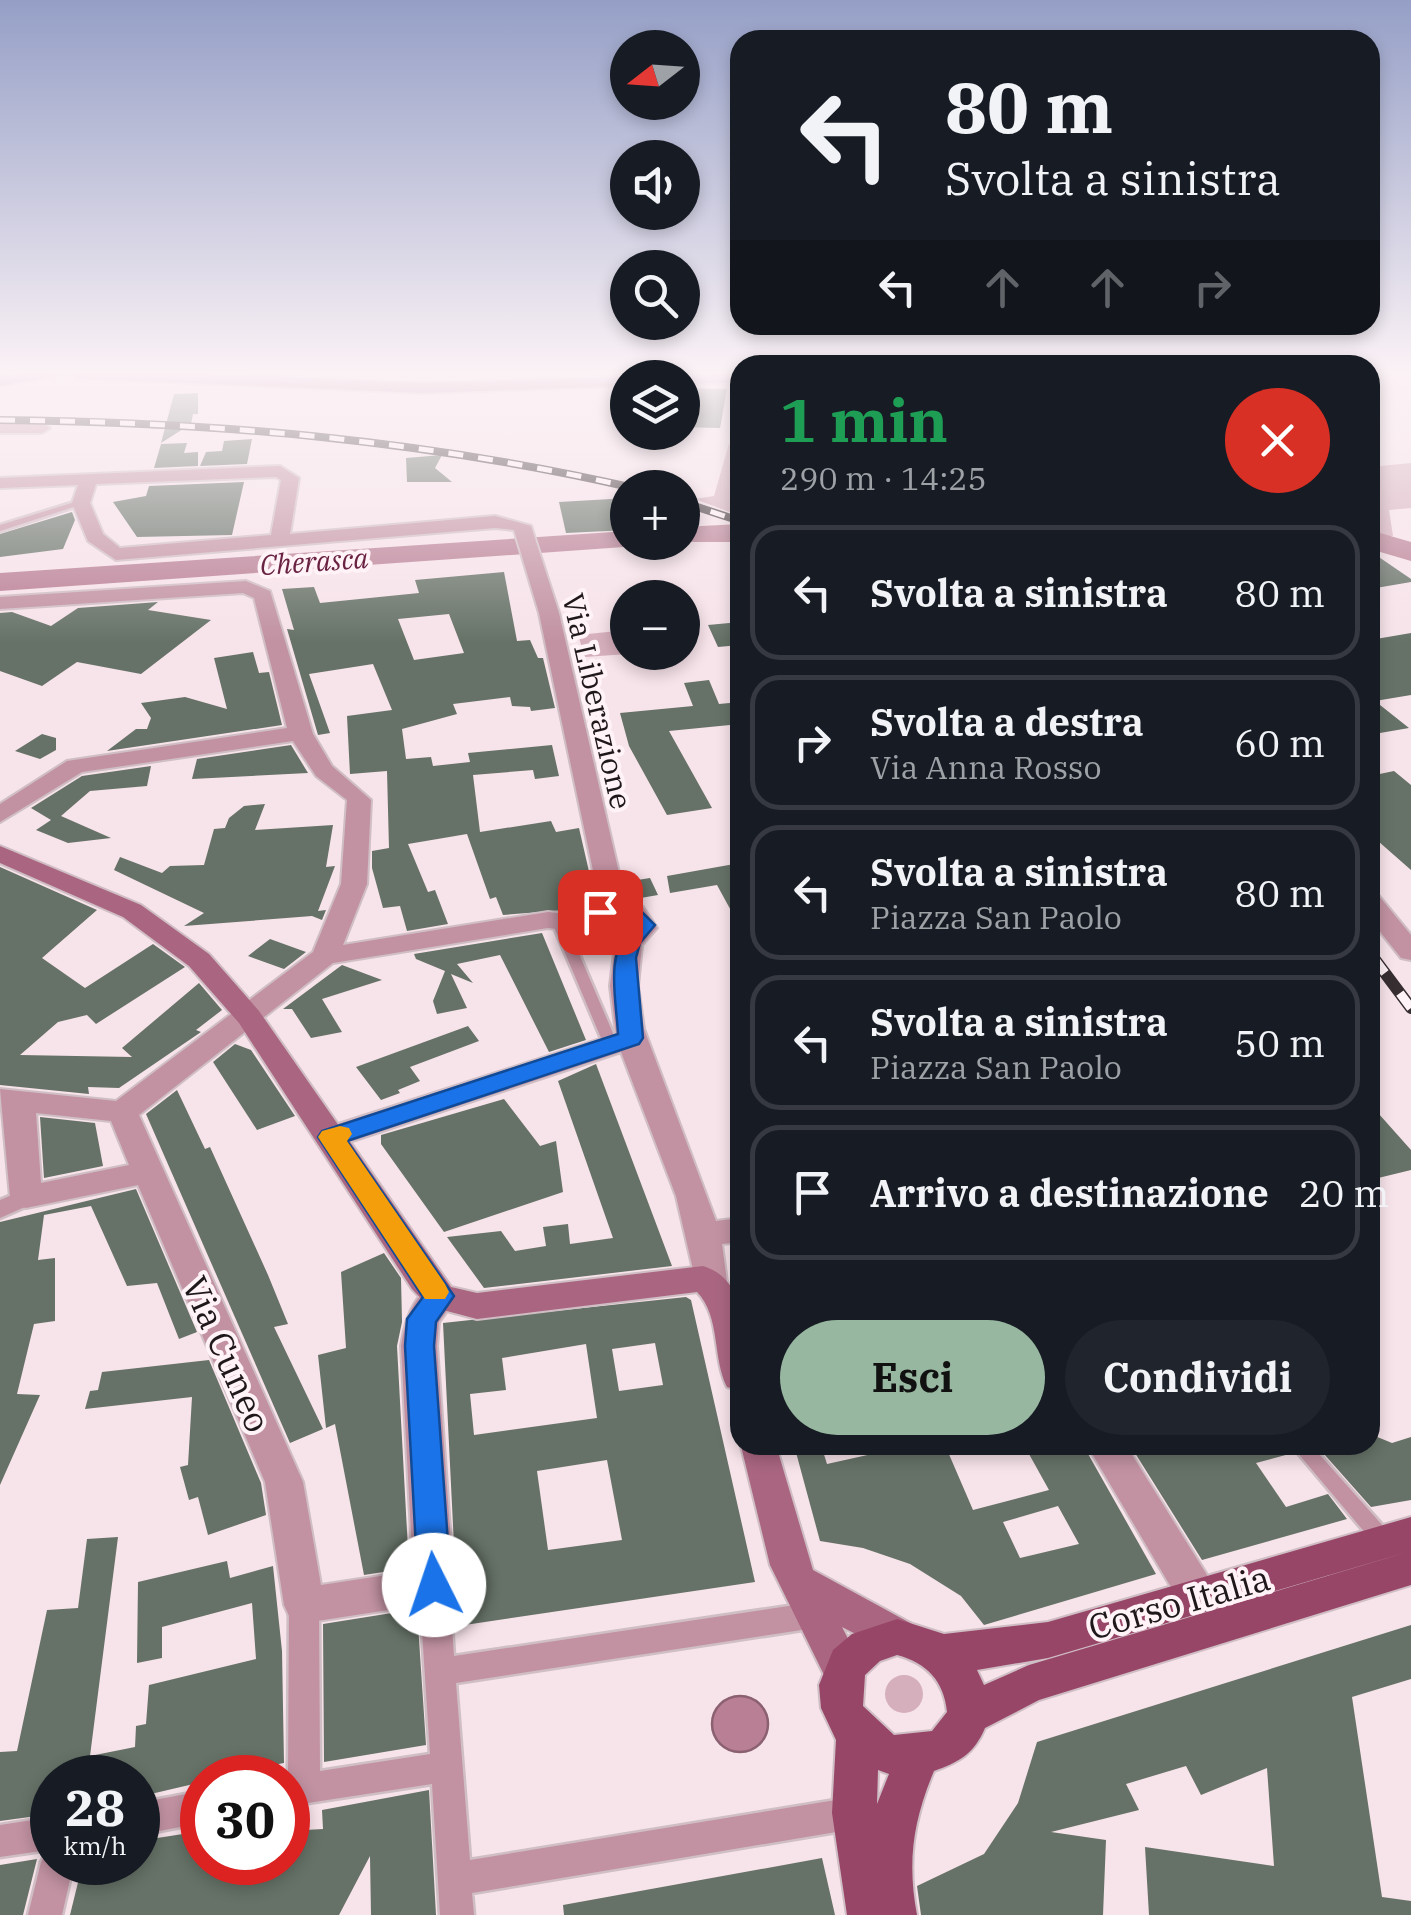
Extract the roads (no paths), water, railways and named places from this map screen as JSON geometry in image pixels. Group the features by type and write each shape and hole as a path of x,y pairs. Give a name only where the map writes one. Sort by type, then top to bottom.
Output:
{"main road":[{"path":"0,854 132,912 172,937 248,1017 424,1280 440,1296 476,1306 676,1279 710,1282 721,1301 730,1337"},
{"path":"759,1455 790,1565 843,1670 840,1704 858,1736 854,1812 870,1915"},
{"name":"Corso Italia","path":"944,1652 986,1651 1048,1640 1198,1596 1402,1548"},
{"name":"Corso Italia","path":"968,1715 1029,1684 1402,1548"},
{"path":"809,1600 897,1637"},
{"path":"843,1670 864,1646 897,1637 913,1638 944,1652 964,1681 968,1715 950,1743 918,1756 897,1756 858,1736"},
{"path":"894,1915 884,1869 894,1816 918,1756"}],"street":[{"path":"0,483 280,471 290,478 279,533 287,542"},
{"path":"89,479 81,503 95,538 116,554 287,542"},
{"name":"Via Liberazione","path":"287,542 495,522 514,523 527,531 614,910 634,914 642,922 643,931 596,933"},
{"path":"0,602 256,589 263,596 302,733 325,772 352,790 359,800 354,884 326,956"},
{"path":"0,816 75,766 302,733"},
{"path":"1394,928 1411,908"},
{"path":"147,1172 13,1204 10,1101 122,1112 326,956 548,920 596,933 624,998 621,1042 704,1234 710,1282"},
{"path":"331,1137 621,1042"},
{"name":"Via Cuneo","path":"122,1112 284,1482 304,1605 298,1755"},
{"path":"704,1234 730,1231"},
{"path":"440,1296 422,1319 419,1346 457,1915"},
{"path":"1112,1455 1198,1596"},
{"path":"304,1605 434,1585"},
{"path":"440,1672 809,1600"},
{"path":"310,1788 447,1766"},
{"path":"454,1879 854,1812"},
{"path":"0,1841 30,1836"},
{"path":"45,1915 52,1885"}],"lane":[{"path":"0,528 81,503"},
{"path":"596,933 561,926 621,1042"},
{"path":"1310,1455 1402,1548"}],"waterway":[{"name":"Cherasca","path":"700,535 730,534"},
{"name":"Cherasca","path":"0,582 610,541"},
{"name":"Cherasca","path":"1380,542 1411,552"}],"railway":[{"path":"507,462 610,483"},
{"path":"700,508 730,518"},
{"path":"1380,966 1411,1008"}]}
